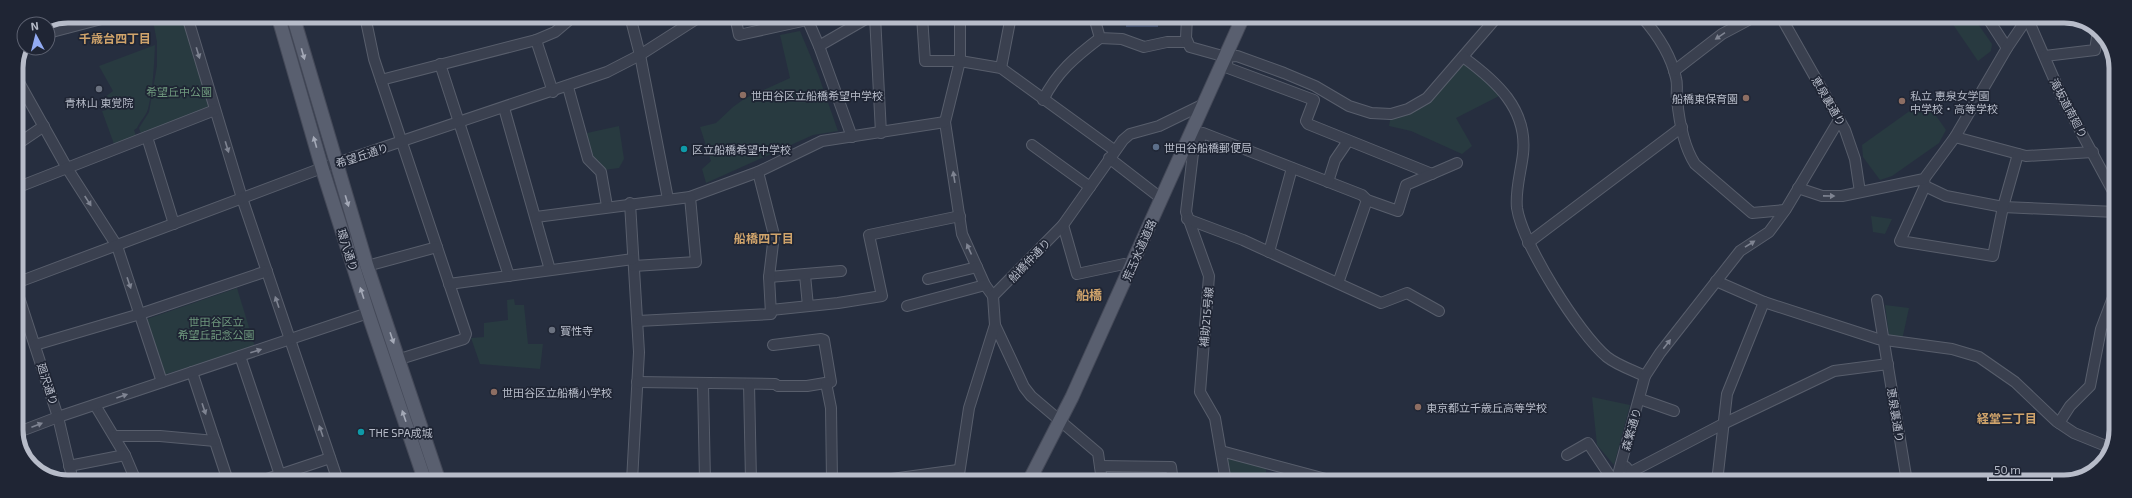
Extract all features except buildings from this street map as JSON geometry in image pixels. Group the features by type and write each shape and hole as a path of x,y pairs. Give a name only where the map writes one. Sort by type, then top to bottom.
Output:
{"main road":[{"name":"環八通り","path":"280,23 322,168 368,313 427,475"},
{"name":"環八通り","path":"295,23 367,266 400,359 428,475"},
{"name":"荒玉水道道路","path":"1032,475 1132,267 1162,198 1189,151 1198,131 1204,104 1240,23"}],"street":[{"path":"189,23 242,198 336,475"},
{"path":"366,23 374,59 466,334 464,339 400,359"},
{"path":"381,80 536,40 555,32 566,23"},
{"path":"632,23 640,55 668,199"},
{"name":"希望丘通り","path":"23,280 322,168 568,87 607,72 640,55 690,23"},
{"path":"736,23 739,35 786,23"},
{"path":"808,23 819,46 852,137"},
{"path":"819,46 859,23"},
{"path":"875,23 881,133"},
{"path":"922,23 925,61 960,61 1001,68 1111,154 1162,198"},
{"path":"960,23 960,61 945,122 962,234 985,285 993,296 995,325 1024,387 1031,396 1059,421 1098,453 1101,475"},
{"path":"1001,68 1010,23"},
{"path":"1096,23 1100,38"},
{"path":"1186,23 1186,42 1190,47 1226,57 1237,56 1301,79 1316,86 1349,106 1371,113 1391,114 1408,109 1427,98 1491,23"},
{"path":"1647,23 1664,45 1677,79 1677,99 1682,127 1691,158 1695,164 1752,213 1785,210"},
{"path":"1674,71 1722,34 1743,23"},
{"name":"恵泉裏通り","path":"1784,23 1839,120 1852,149 1860,192"},
{"path":"1991,23 2007,48"},
{"path":"2018,154 2003,207 1992,256 1900,241 1924,182 1955,137 2007,48 2024,23"},
{"name":"滝坂道南廻り","path":"2031,23 2061,95 2109,183"},
{"path":"2045,56 2095,50 2097,37"},
{"path":"1043,100 1050,86 1071,60 1100,38 1122,39 1144,47 1167,42 1186,42"},
{"path":"536,40 553,92"},
{"path":"1226,57 1228,68 1314,100 1306,121 1308,124 1432,174"},
{"path":"1463,57 1506,93 1517,111 1523,130 1524,141 1518,183 1517,207 1519,220 1528,243 1551,282 1593,344 1608,358 1645,376 1740,251 1770,232 1785,210 1839,120"},
{"path":"440,64 458,124 509,276"},
{"path":"568,87 588,159 601,172 607,206"},
{"path":"23,89 67,168 117,246 162,382"},
{"name":"船橋仲通り","path":"993,296 1063,225 1111,154 1130,134 1159,126 1204,104"},
{"path":"504,108 550,270"},
{"path":"23,185 215,110"},
{"path":"536,217 630,203 690,197 758,172 822,142 945,122"},
{"path":"23,140 44,126"},
{"path":"1528,243 1682,127"},
{"path":"1198,131 1362,195 1367,200 1398,211 1406,185 1457,163"},
{"path":"147,137 174,224"},
{"path":"1955,137 2026,156 2093,152"},
{"path":"1328,182 1335,160 1348,141"},
{"path":"1032,144 1090,187"},
{"name":"補助215号線","path":"1189,151 1186,207 1188,219 1209,276 1200,392 1215,418 1225,475"},
{"path":"1269,252 1292,168"},
{"path":"638,321 771,314 769,277 774,235 758,172"},
{"path":"1798,188 1822,196 1842,196 1924,182 1946,196 2003,207 2109,212"},
{"path":"449,284 550,270 634,262 696,262 690,197"},
{"path":"1338,283 1367,200"},
{"path":"630,203 638,321 637,382 632,475"},
{"path":"770,310 882,296 869,236 960,216"},
{"path":"1188,219 1207,225 1381,302 1407,293 1439,311"},
{"path":"1063,225 1077,274 1124,264 1132,267"},
{"path":"367,266 436,247"},
{"path":"928,279 977,267"},
{"path":"35,345 140,314 267,271"},
{"path":"769,277 841,271"},
{"path":"805,275 808,306"},
{"path":"1716,281 1764,302 1884,341 1952,349 1979,357 2015,382 2059,423 2074,432 2106,446"},
{"path":"906,306 985,285"},
{"name":"恵泉裏通り","path":"1877,300 1905,475"},
{"path":"1718,475 1727,394 1764,302"},
{"path":"2059,423 2070,406 2090,386 2101,329 2109,308"},
{"name":"廻沢通り","path":"23,309 58,417 71,475"},
{"path":"23,430 58,417 368,313"},
{"path":"958,475 970,401 995,325"},
{"path":"637,382 807,386 831,382 824,340 821,338 773,345"},
{"path":"240,356 280,475 330,458"},
{"path":"1631,472 1723,424 1834,371 1888,364"},
{"path":"192,372 226,475"},
{"name":"森繁通り","path":"1618,475 1645,376"},
{"path":"826,383 831,408 832,475"},
{"path":"703,384 706,475"},
{"path":"749,384 751,475"},
{"path":"1640,398 1674,411"},
{"path":"95,405 126,455 134,475"},
{"path":"115,436 160,436 215,441"},
{"path":"1566,455 1588,443 1609,475"},
{"path":"1220,451 1311,475"},
{"path":"69,466 126,455"},
{"path":"1621,464 1633,475"},
{"path":"1100,466 1171,466 1172,475"},
{"path":"921,475 958,470"}],"green space":[{"name":"希望丘中公園","path":"153,23 185,23 210,104 207,108 141,134 139,128 149,112 157,66 157,42"},
{"path":"1952,23 1977,23 1992,44 1991,51 1978,61"},
{"path":"800,31 818,74 838,131 813,135 706,183 702,169 711,161 700,127 716,123 744,99 790,78 780,35"},
{"path":"155,45 154,69 147,112 137,128 134,130 136,136 114,144 102,111 106,110 105,97 113,91 99,66"},
{"path":"1463,58 1505,93 1456,118 1472,146 1462,154 1411,131 1389,126 1391,115 1408,111"},
{"path":"1925,100 1946,130 1939,143 1892,176 1880,180 1863,157 1862,145"},
{"path":"619,126 624,159 619,168 604,170 592,159 585,136 587,133"},
{"path":"1871,216 1892,219 1885,234 1873,232"},
{"name":"世田谷区立 希望丘記念公園","path":"237,288 255,347 163,375 144,320"},
{"path":"514,299 515,305 524,305 528,344 543,344 540,369 480,364 471,338 484,337 484,323 508,320 507,300"},
{"path":"1885,305 1909,308 1902,340 1893,339 1889,335"},
{"path":"1592,397 1630,405 1614,465 1597,445"},
{"path":"1222,452 1266,463 1266,475 1226,475"}],"water":[{"path":"1126,23 1158,23 1158,27 1126,27"}],"place":[{"name":"青林山 東覚院","path":"99,89"},
{"name":"世田谷区立船橋希望中学校","path":"743,95"},
{"name":"船橋東保育園","path":"1746,98"},
{"name":"私立 恵泉女学園 中学校・高等学校","path":"1902,101"},
{"name":"世田谷船橋郵便局","path":"1156,147"},
{"name":"区立船橋希望中学校","path":"684,149"},
{"name":"寳性寺","path":"552,330"},
{"name":"世田谷区立船橋小学校","path":"494,392"},
{"name":"東京都立千歳丘高等学校","path":"1418,407"},
{"name":"THE SPA成城","path":"361,432"}],"district":[{"name":"千歳台四丁目","path":"115,38"},
{"name":"船橋四丁目","path":"764,238"},
{"name":"船橋","path":"1089,295"},
{"name":"経堂三丁目","path":"2007,418"}]}
